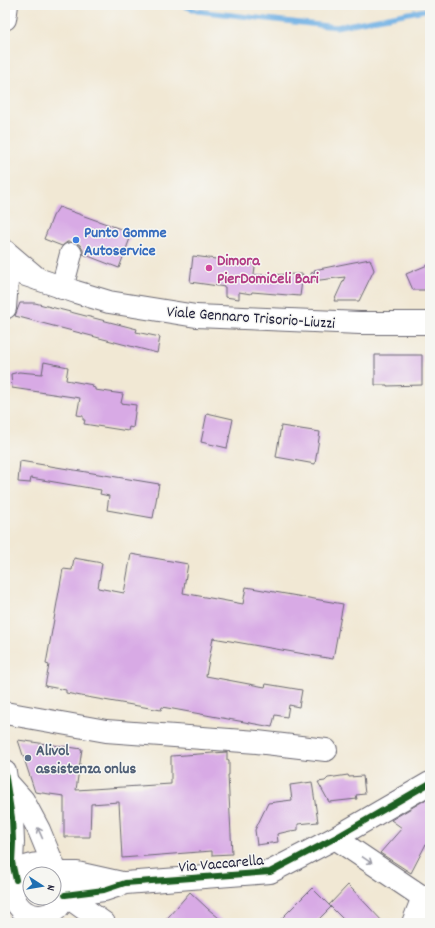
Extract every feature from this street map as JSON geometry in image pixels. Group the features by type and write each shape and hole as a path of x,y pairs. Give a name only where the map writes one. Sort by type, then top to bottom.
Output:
{"street":[{"path":"5,19 7,5"},
{"path":"62,288 71,254"},
{"path":"5,308 6,263"},
{"name":"Viale Gennaro Trisorio-Liuzzi","path":"6,263 39,280 108,302 196,316 360,323 430,322"},
{"path":"5,713 106,731 257,742 326,750"},
{"path":"6,777 23,800 39,830 55,866"},
{"path":"6,777 12,818 12,883 18,905 26,912 27,919 45,915 54,911 60,905 65,894 65,885 62,880"},
{"name":"Via Vaccarella","path":"65,894 104,890 125,884 270,872 335,838 430,782"},
{"path":"335,838 427,900 413,923"},
{"path":"29,866 39,864 49,866"},
{"path":"12,883 22,870"},
{"name":"Via Vaccarella","path":"62,872 77,873 125,884"},
{"path":"100,920 102,900 125,884"},
{"path":"65,894 100,920"}],"building":[{"path":"59,207 132,233 119,268 83,254 83,250 80,245 75,242 67,242 62,246 44,239 53,216"},
{"path":"193,256 254,264 254,275 303,274 300,296 252,292 251,294 239,292 239,299 225,297 225,287 190,282"},
{"path":"370,259 374,270 359,301 334,301 345,277 312,281 311,273 315,272 314,270"},
{"path":"430,264 430,290 413,290 406,274"},
{"path":"20,303 35,303 137,329 136,332 160,337 157,353 15,316"},
{"path":"375,355 422,355 422,385 375,385"},
{"path":"44,362 68,367 66,380 93,385 92,387 95,388 95,390 123,394 121,403 136,405 133,428 129,427 128,431 84,424 85,420 83,420 83,416 77,415 80,398 12,388 11,374 19,372 42,374"},
{"path":"207,413 233,419 227,448 201,442"},
{"path":"281,426 320,432 315,464 276,457"},
{"path":"20,461 159,484 153,518 107,510 109,496 100,494 101,490 31,478 30,483 18,482"},
{"path":"131,554 188,564 183,593 243,604 246,587 343,604 333,659 213,638 206,676 265,687 266,684 302,690 299,707 289,705 287,717 275,715 272,727 162,707 161,710 81,696 66,693 66,690 45,686 49,665 46,664 63,569 72,570 74,558 102,563 98,588 124,593"},
{"path":"18,740 82,749 76,790 171,784 171,756 227,752 227,760 229,760 228,775 232,854 212,855 212,851 122,858 119,802 91,804 90,837 64,837 64,796 35,792"},
{"path":"348,775 349,777 363,776 365,794 356,795 357,799 329,802 318,782 325,781 328,778"},
{"path":"312,782 318,822 298,824 298,830 277,834 278,842 257,845 255,830 268,803 292,800 290,785"},
{"path":"430,797 430,848 426,844 411,873 380,853 402,828 391,820"},
{"path":"348,885 384,923 347,923 329,905"},
{"path":"312,888 331,907 315,923 277,923"},
{"path":"190,892 207,908 225,923 163,923"}],"waterway":[{"path":"182,5 197,11 336,27 430,9"}],"cycle path":[{"path":"5,772 12,818 12,862 16,880"},
{"path":"65,895 104,890 125,883 270,872 335,838 430,783"}],"place":[{"name":"Punto Gomme Autoservice","path":"76,240"},
{"name":"Dimora PierDomiCeli Bari","path":"209,268"},
{"name":"Alivol assistenza onlus","path":"28,758"}]}
